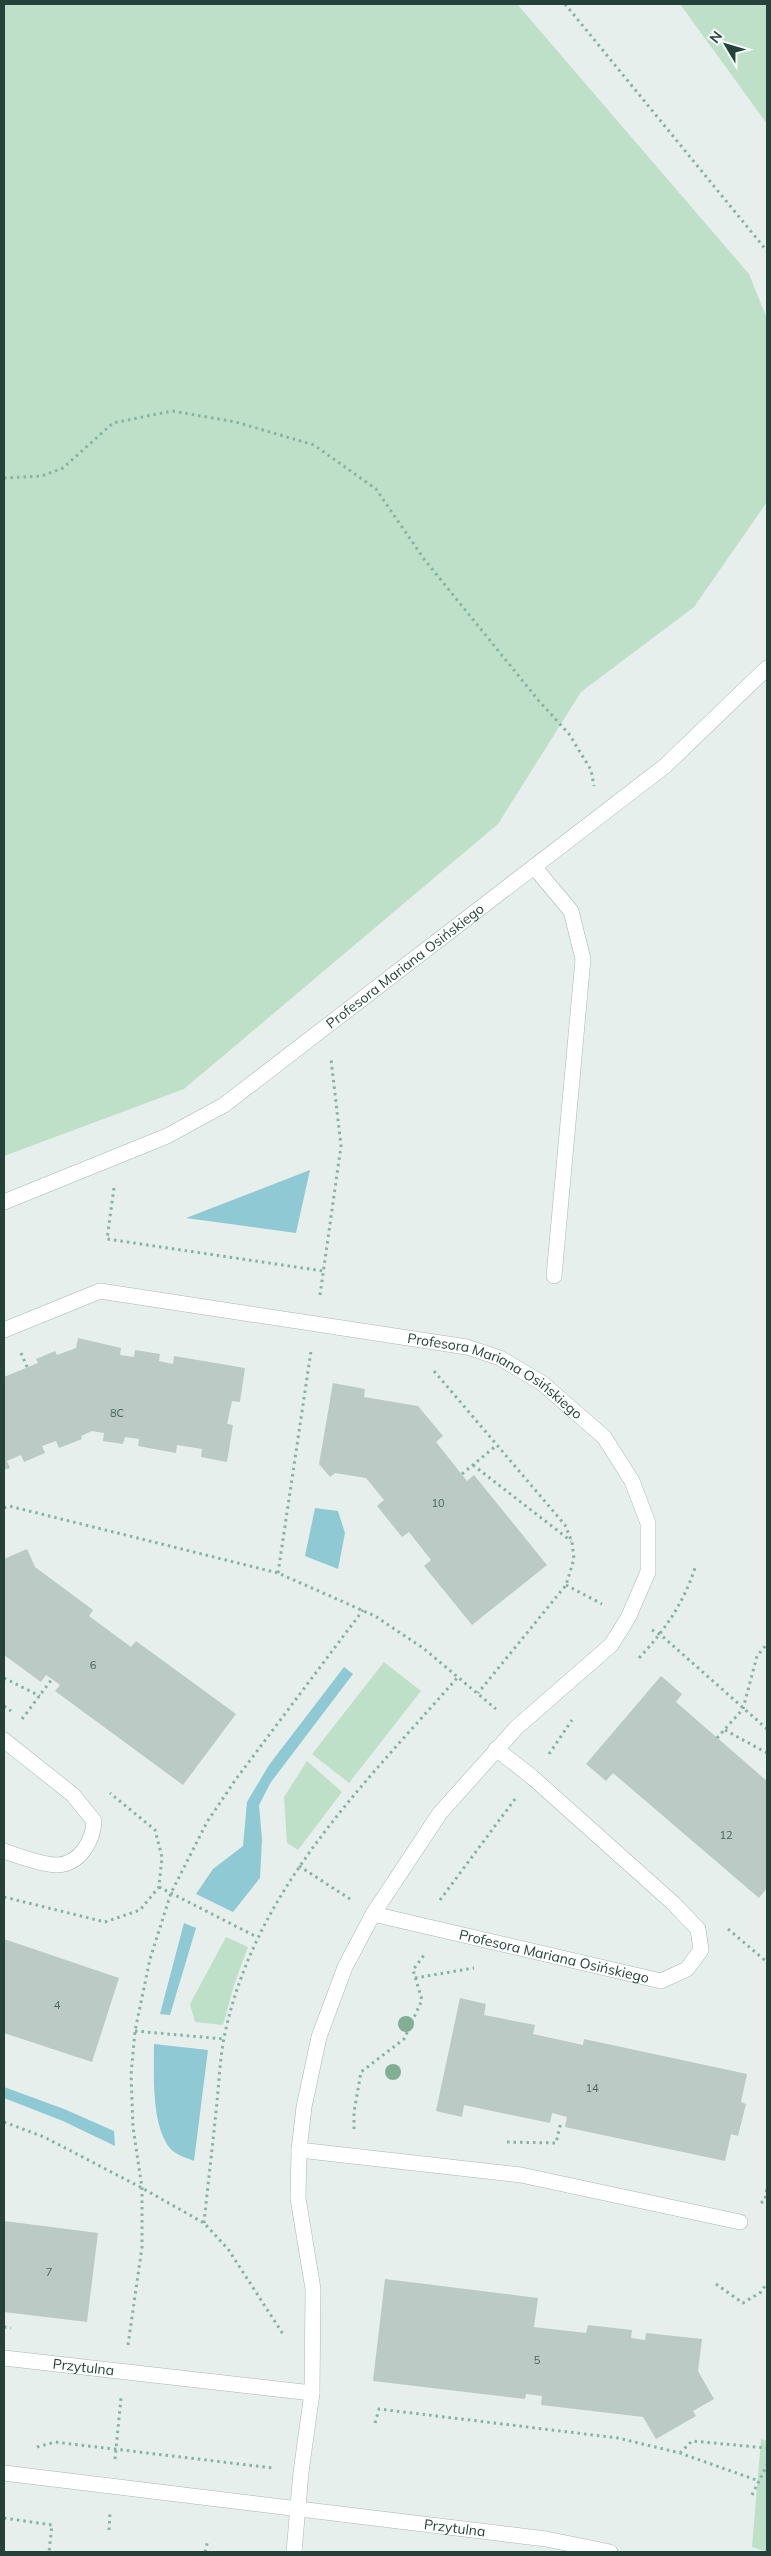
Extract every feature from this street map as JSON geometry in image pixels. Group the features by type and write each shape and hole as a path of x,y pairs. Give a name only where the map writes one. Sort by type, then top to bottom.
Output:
{"street":[{"name":"Profesora Mariana Osińskiego","path":"4,1202 167,1136 224,1105 535,868 665,766 767,668"},
{"path":"535,868 571,911 584,959 554,1276"},
{"name":"Profesora Mariana Osińskiego","path":"4,1330 100,1291 468,1347 500,1358 542,1383 604,1437 632,1481 648,1523 648,1572 628,1618 611,1645 517,1727 440,1813 374,1914 346,1967 319,2038 304,2107 298,2150 298,2198 313,2289 312,2394 298,2509"},
{"path":"4,1740 73,1795 94,1821 87,1847 74,1860 57,1865 4,1851"},
{"name":"Profesora Mariana Osińskiego","path":"374,1914 661,1981 688,1969 701,1950 698,1929 673,1902 532,1777 496,1750"},
{"path":"298,2150 521,2175 740,2222"},
{"name":"Przytulna","path":"4,2358 312,2394"},
{"name":"Przytulna","path":"4,2473 546,2539 610,2552"},
{"path":"294,2552 298,2509"}],"path":[{"path":"565,4 767,251"},
{"path":"4,478 42,476 63,468 113,423 172,411 236,422 314,445 376,489 424,558 461,605 538,702 569,734 592,770 600,816"},
{"path":"278,1572 341,1146 330,1056"},
{"path":"116,1180 107,1239 323,1271"},
{"path":"18,1346 27,1368"},
{"path":"430,1368 565,1525 572,1542 574,1559 566,1585 478,1693"},
{"path":"462,1474 497,1445"},
{"path":"472,1465 572,1542"},
{"path":"4,1508 9,1506 278,1572 363,1610 423,1648 517,1727"},
{"path":"635,1662 661,1635 682,1604 695,1568"},
{"path":"127,2354 142,2247 142,2188 133,2127 131,2075 136,2031 150,1959 171,1893 207,1822 236,1779 363,1610"},
{"path":"661,1635 767,1729"},
{"path":"718,1738 743,1708 757,1656 767,1644"},
{"path":"4,1678 40,1696"},
{"path":"204,2223 224,2039 239,1982 257,1937 298,1866 333,1818 457,1678"},
{"path":"21,1720 52,1679"},
{"path":"436,1905 578,1713"},
{"path":"725,1730 767,1752"},
{"path":"298,1866 327,1884"},
{"path":"159,1887 257,1937"},
{"path":"352,2155 355,2139 354,2112 361,2072 404,2039 422,2000 413,1970 420,1960"},
{"path":"136,2031 224,2039"},
{"path":"4,2122 44,2137 204,2223 228,2249 275,2318 286,2340"},
{"path":"499,2143 556,2143 561,2122"},
{"path":"758,2204 765,2200 767,2188"},
{"path":"716,2284 743,2303 761,2292 767,2283"},
{"path":"375,2423 379,2409 618,2438 680,2453 759,2481"},
{"path":"117,2428 119,2418"},
{"path":"680,2453 692,2440 767,2448"},
{"path":"29,2446 38,2447 55,2442 280,2469"},
{"path":"752,2495 767,2465"},
{"path":"4,2518 52,2525 49,2552"},
{"path":"205,2552 208,2540"}],"green space":[{"path":"4,4 517,4 749,274 767,319 767,502 694,607 581,692 498,824 184,1089 4,1156"},
{"path":"680,4 767,4 767,124"},
{"path":"384,1662 421,1691 349,1783 312,1754"},
{"path":"307,1761 342,1792 298,1850 287,1843 284,1797"},
{"path":"226,1937 248,1947 234,1985 223,2025 195,2022 190,2004"},
{"path":"761,2439 767,2441 767,2552 752,2547"}],"water":[{"path":"310,1170 296,1233 186,1218"},
{"path":"315,1508 338,1511 345,1533 338,1569 305,1556"},
{"path":"344,1667 353,1674 271,1782 259,1805 262,1839 260,1878 233,1912 196,1894 213,1869 243,1846 247,1802 269,1765"},
{"path":"184,1923 196,1928 170,2015 160,2014"},
{"path":"154,2044 208,2050 194,2161 181,2156 170,2148 159,2126 154,2084"},
{"path":"4,2087 64,2109 114,2131 115,2146 63,2121 4,2098"}],"building":[{"path":"78,1338 121,1348 120,1355 134,1357 135,1350 160,1354 159,1361 173,1364 174,1356 245,1368 240,1402 232,1401 227,1424 233,1425 227,1462 201,1457 202,1449 177,1445 176,1453 138,1446 139,1439 125,1437 123,1444 103,1441 104,1433 92,1431 81,1436 82,1439 59,1448 56,1441 42,1446 45,1453 24,1462 21,1455 7,1461 10,1468 4,1470 4,1377 38,1363 36,1359 55,1351 57,1355 76,1348"},
{"path":"333,1383 365,1389 364,1397 418,1406 443,1436 436,1442 467,1481 474,1475 547,1565 472,1625 424,1566 431,1560 409,1532 402,1537 377,1506 384,1500 366,1478 335,1473 330,1477 319,1464"},
{"path":"27,1549 35,1567 93,1610 89,1616 131,1647 136,1641 236,1714 183,1785 55,1691 60,1685 52,1679 46,1675 41,1682 4,1655 4,1559"},
{"path":"661,1676 682,1694 676,1702 767,1781 767,1888 759,1898 613,1773 606,1781 586,1764"},
{"path":"4,1939 119,1978 92,2062 4,2033"},
{"path":"460,1998 486,2004 484,2015 535,2025 533,2034 583,2045 584,2039 747,2074 741,2102 746,2104 738,2136 731,2134 725,2161 565,2127 567,2117 552,2113 550,2123 464,2105 462,2117 436,2111"},
{"path":"4,2221 98,2233 87,2322 4,2312"},
{"path":"385,2279 538,2298 534,2327 586,2333 588,2325 632,2330 631,2338 645,2340 646,2333 702,2339 698,2371 714,2399 693,2411 696,2416 656,2439 643,2417 541,2405 542,2396 526,2394 525,2399 373,2381"}]}
